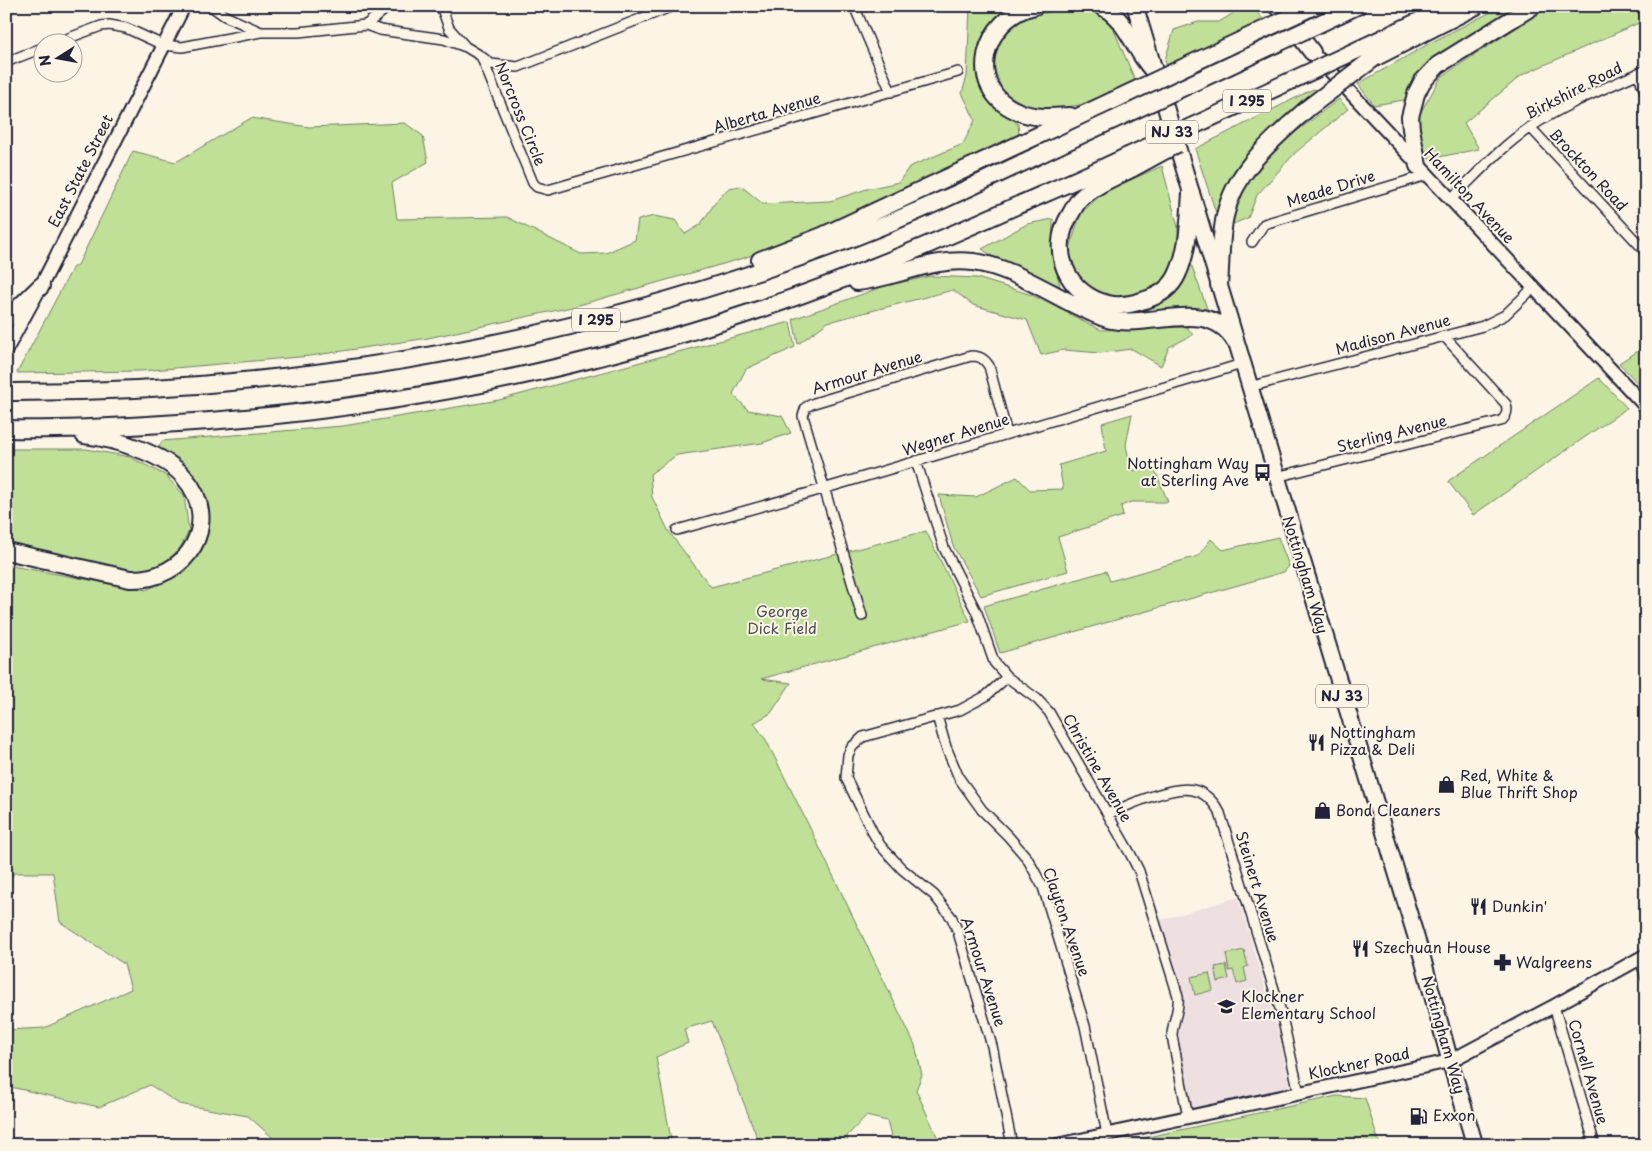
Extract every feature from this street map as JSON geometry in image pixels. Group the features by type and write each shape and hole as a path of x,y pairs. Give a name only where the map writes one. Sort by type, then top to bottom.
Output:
{"highway":[{"path":"1035,6 1015,13 1005,20 991,38 985,59 987,79 991,88 1005,105 1030,116 1083,115"},
{"path":"1101,6 1120,21 1154,72"},
{"path":"1277,6 1312,52"},
{"path":"1248,37 1301,6"},
{"path":"621,314 822,236 1314,6"},
{"name":"I 295","path":"6,392 124,390 224,384 363,368 501,343 621,314 750,275 858,236 910,214 1357,6"},
{"name":"I 295","path":"11,429 138,426 229,420 319,411 417,396 526,374 623,350 754,312 830,285 921,249 1173,146 1244,113 1263,93 1370,52 1451,6"},
{"path":"1219,285 1225,216 1234,188 1252,160 1370,52 1476,6"},
{"path":"1422,170 1411,129 1410,117 1416,94 1422,82 1438,65 1532,6"},
{"path":"1130,162 1080,199 1068,219 1061,236 1060,250 1064,268 1071,281 1085,295 1096,301 1109,305 1125,305 1153,298 1169,287 1177,277 1185,249 1191,193"},
{"path":"830,285 872,280 940,263 971,262 1002,270 1100,317 1125,321 1200,317 1218,322 1235,341"},
{"path":"6,320 41,286"},
{"path":"6,551 130,579 154,577 175,567 184,559 196,540 200,518 199,506 191,486 174,468 156,457 135,448 91,436 11,429"}],"main road":[{"name":"East State Street","path":"6,350 41,286 184,6"},
{"name":"Nottingham Way","path":"1135,6 1422,960 1475,1145"},
{"name":"Hamilton Avenue","path":"1270,6 1646,407"},
{"name":"Klockner Road","path":"1057,1145 1450,1061 1643,957"}],"street":[{"path":"211,6 225,16 261,32"},
{"path":"366,25 389,6"},
{"path":"441,6 449,28 466,47"},
{"path":"481,56 491,64 518,67 673,6"},
{"path":"854,6 890,92"},
{"path":"82,33 109,25 126,28 163,45"},
{"name":"Norcross Circle","path":"163,45 182,47 261,32 298,32 366,25 380,30 444,39 466,47 481,56 533,183 537,187 548,190 583,180"},
{"path":"6,62 32,52"},
{"name":"Alberta Avenue","path":"583,180 958,72"},
{"path":"1642,72 1646,94"},
{"name":"Birkshire Road","path":"1450,200 1506,146 1530,127 1552,114 1642,72"},
{"name":"Brockton Road","path":"1530,127 1646,252"},
{"name":"Meade Drive","path":"1252,242 1264,224 1422,170"},
{"name":"Madison Avenue","path":"1249,387 1483,326 1514,307 1533,288"},
{"name":"Sterling Avenue","path":"1276,477 1501,421 1507,414 1506,404 1444,336"},
{"name":"Armour Avenue","path":"862,616 803,416 806,407 971,356 977,356 982,358 989,366 1007,434"},
{"name":"Wegner Avenue","path":"677,530 1242,364"},
{"name":"Christine Avenue","path":"916,461 944,548 977,613 994,662 1007,677 1037,699 1049,712 1139,871 1178,996 1178,1011 1172,1027 1172,1036 1188,1117"},
{"name":"Armour Avenue","path":"1007,677 993,690 960,710 866,736 857,741 848,755 846,778 880,845 902,869 934,895 948,912 958,932 992,1046 1012,1145"},
{"name":"Clayton Avenue","path":"937,716 946,747 959,778 982,810 1027,858 1043,887 1085,1026 1107,1134"},
{"name":"Steinert Avenue","path":"1108,814 1134,802 1176,788 1196,790 1204,794 1216,805 1220,812 1281,1012 1299,1093"},
{"path":"1643,957 1646,978"},
{"name":"Cornell Avenue","path":"1554,1006 1594,1145"}],"shaded area":[{"name":"Klockner Elementary School","path":"1238,897 1279,1034 1290,1088 1288,1090 1192,1110 1175,1039 1175,1030 1182,1017 1183,1003 1158,921"}],"green space":[{"path":"970,6 1014,6 1000,14 989,30 990,100 1018,124 1019,134 903,194 744,258 572,307 428,338 310,356 141,371 17,373 73,267 78,265 133,151 176,162 251,118 309,127 405,123 423,136 428,162 392,183 397,219 507,217 581,254 606,253 635,240 638,220 654,216 675,220 685,234 700,225 719,197 729,188 741,186 763,204 830,201 867,189 899,182 909,167 963,144 975,120 962,93 967,76"},
{"path":"1245,6 1251,6 1266,22 1168,69 1165,60 1174,30 1198,22 1219,22"},
{"path":"1503,6 1512,6 1505,15 1428,68 1404,100 1374,105 1358,84 1430,43"},
{"path":"1549,6 1637,6 1641,22 1522,75 1464,123 1479,149 1429,159 1417,135 1419,115 1441,77"},
{"path":"1063,10 1097,11 1113,28 1135,80 1087,104 1046,110 1028,107 1002,91 992,61 998,34 1030,15"},
{"path":"1313,89 1321,93 1269,136 1218,219 1195,149"},
{"path":"1339,99 1348,109 1295,153 1257,195 1248,218 1228,226 1242,186 1276,147"},
{"path":"1162,166 1178,227 1178,250 1170,279 1142,295 1114,300 1080,284 1069,252 1080,214 1105,191"},
{"path":"1053,219 1052,254 1060,286 1008,268 982,249 1027,224"},
{"path":"1190,261 1208,311 1136,316 1150,309 1178,289"},
{"path":"931,276 977,278 1032,295 1101,330 1187,327 1193,335 1169,347 1161,366 1132,349 1100,353 1064,350 1041,355 1027,320 973,305 953,290 828,322 798,344 793,319 885,286"},
{"name":"George Dick Field","path":"790,322 795,347 746,369 733,394 748,410 782,416 791,433 762,443 677,455 650,474 652,497 669,532 711,587 926,531 970,621 761,679 791,683 771,713 754,723 766,740 813,834 915,1045 922,1075 916,1090 941,1145 893,1145 887,1121 866,1116 847,1136 848,1145 760,1145 712,1021 684,1029 688,1043 656,1057 672,1145 502,1145 499,1142 488,1145 281,1145 248,1116 179,1104 150,1085 99,1107 6,1086 6,1030 44,1028 131,989 124,964 60,922 53,873 14,873 6,886 6,565 146,590 185,572 204,545 206,512 203,490 181,464 158,449 162,441 343,426 499,400"},
{"path":"1646,346 1646,386 1643,389 1619,363"},
{"path":"1599,378 1627,408 1473,515 1448,481"},
{"path":"1132,414 1126,445 1131,470 1155,470 1168,502 1131,502 1121,506 1123,516 1058,537 1068,571 981,596 953,546 939,495 976,497 1017,477 1030,490 1063,489 1059,465 1106,451 1102,423"},
{"path":"6,449 86,449 130,457 165,475 184,495 189,531 177,554 152,570 132,571 6,543"},
{"path":"1278,537 1289,566 1284,572 1000,653 984,606 1106,571 1110,581 1198,556 1211,539 1223,550"},
{"path":"1244,950 1248,966 1244,968 1247,981 1237,984 1233,970 1229,971 1226,954"},
{"path":"1226,965 1229,979 1218,982 1215,967"},
{"path":"1209,973 1213,990 1195,995 1191,977"},
{"path":"1337,1096 1365,1098 1380,1145 1111,1145"}],"place":[{"name":"Nottingham Way at Sterling Ave","path":"1263,473"},
{"name":"Nottingham Pizza & Deli","path":"1316,742"},
{"name":"Red, White & Blue Thrift Shop","path":"1446,785"},
{"name":"Bond Cleaners","path":"1322,811"},
{"name":"Dunkin'","path":"1478,907"},
{"name":"Szechuan House","path":"1360,948"},
{"name":"Walgreens","path":"1502,963"},
{"name":"Klockner Elementary School","path":"1227,1006"},
{"name":"Exxon","path":"1419,1116"}]}
